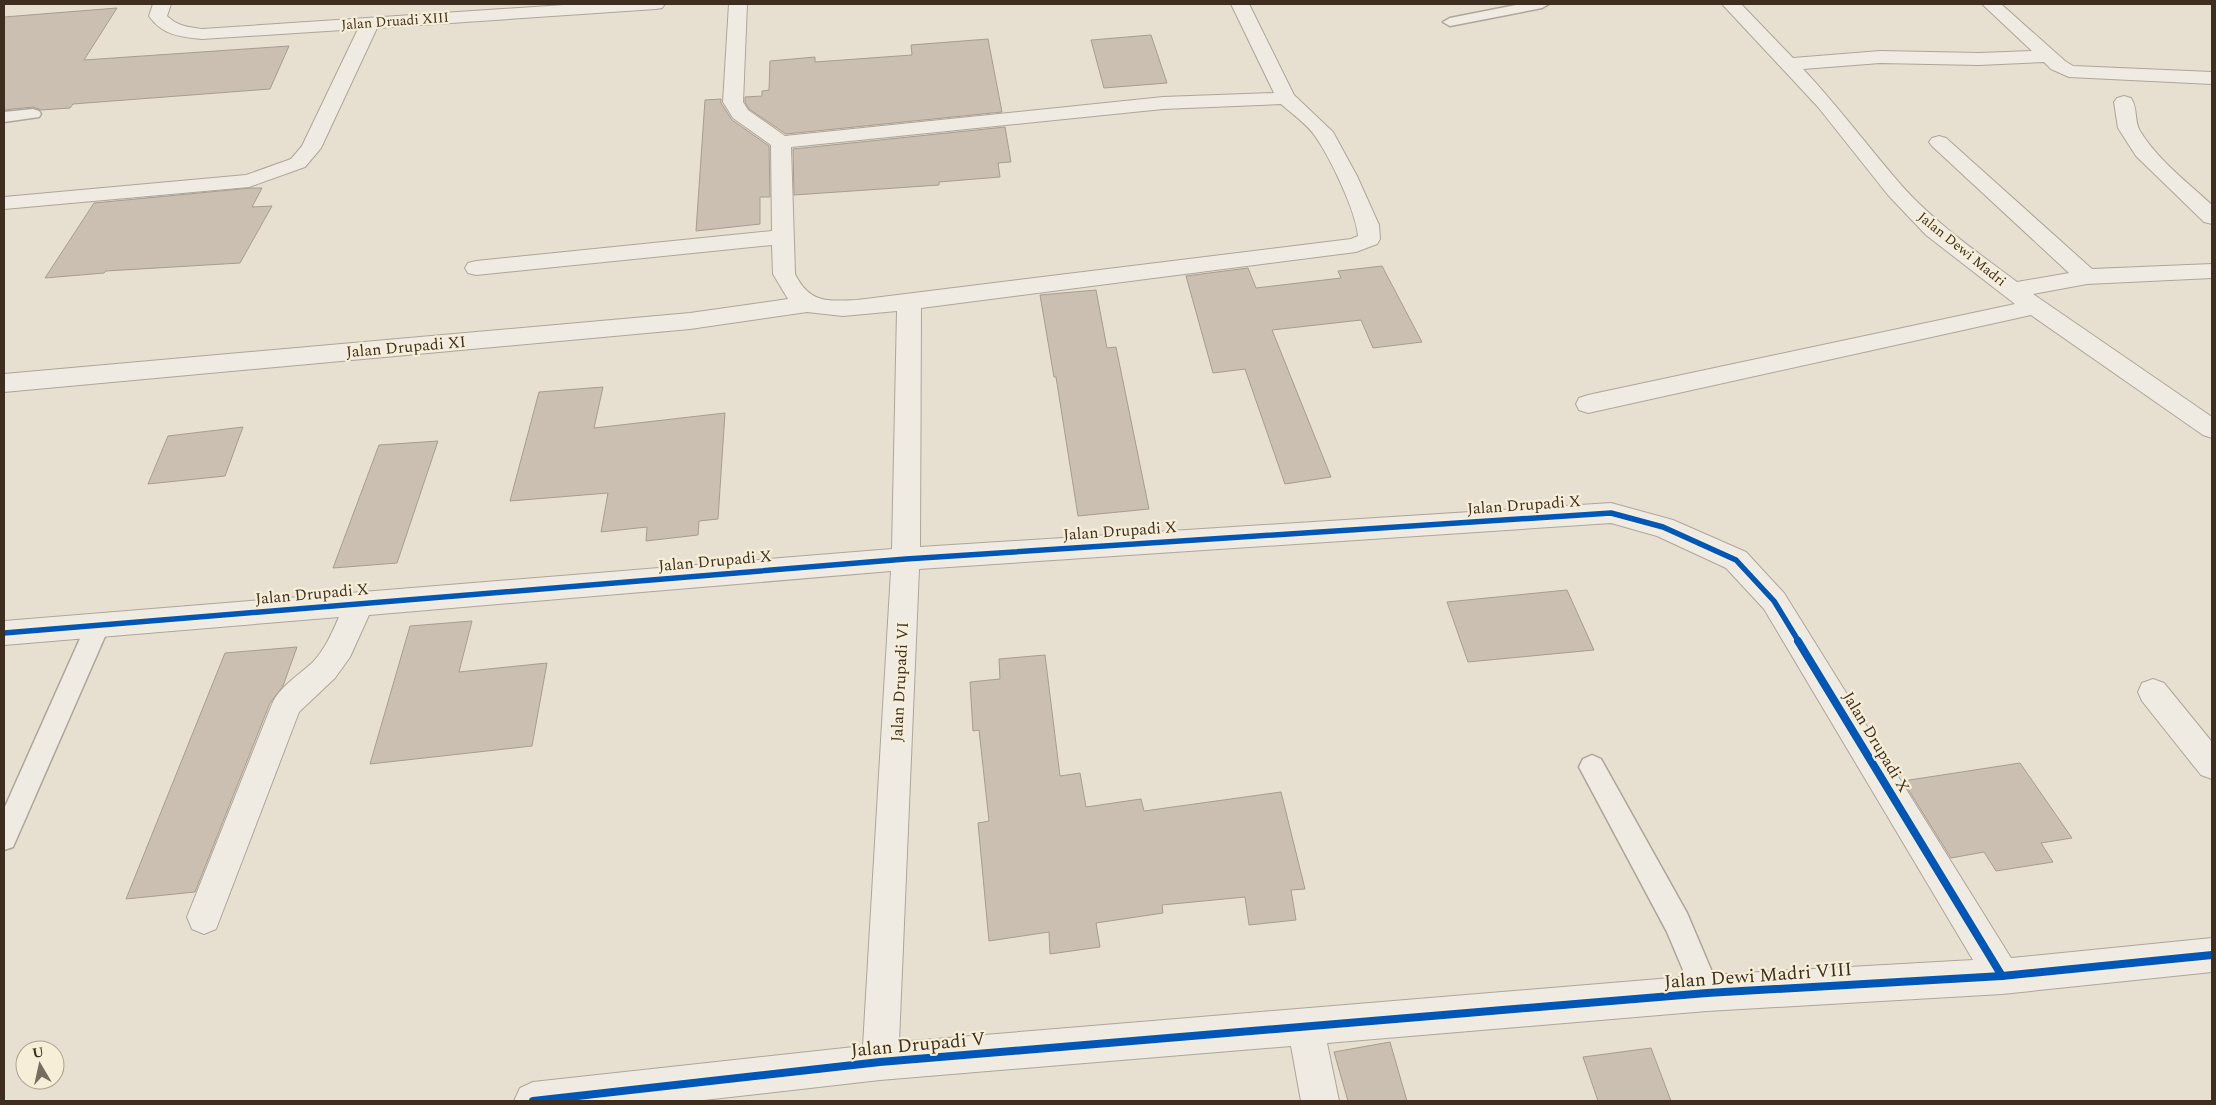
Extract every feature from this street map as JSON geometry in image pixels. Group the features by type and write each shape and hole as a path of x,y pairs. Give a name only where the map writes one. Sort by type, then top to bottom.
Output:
{"street":[{"name":"Jalan Druadi XIII","path":"162,4 158,16 164,25 178,32 202,34 656,4"},
{"path":"738,4 733,102 740,114 781,143 800,139 1163,102 1286,98 1240,4"},
{"name":"Jalan Dewi Madri","path":"1730,4 1825,103 1895,191 1934,230 2011,290 2212,429"},
{"path":"1991,4 2048,56 2068,71 2212,78"},
{"path":"4,203 249,181 298,163 311,148 370,23"},
{"path":"1788,64 1880,57 1979,59 2048,56"},
{"name":"Jalan Drupadi XI","path":"4,383 690,321 808,304 836,309 909,302 1356,245 1369,239 1368,225 1347,176 1323,132 1307,115 1286,98"},
{"path":"2124,102 2128,128 2143,152 2212,217"},
{"path":"1939,142 2087,277"},
{"path":"781,143 784,274 791,288 808,304"},
{"path":"476,268 784,237"},
{"path":"2011,290 2087,277 2212,271"},
{"name":"Jalan Drupadi VI","path":"880,1062 906,559 909,302"},
{"path":"1588,404 2035,307"},
{"name":"Jalan Drupadi X","path":"4,633 906,559 1611,513 1663,527 1736,560 1774,601 2002,976"},
{"path":"204,917 287,704 325,668 340,648 359,604"},
{"path":"2153,692 2212,765"},
{"name":"Jalan Dewi Madri VIII","path":"1306,1028 1707,993 2002,976 2212,954"},
{"path":"1306,1028 1320,1101"},
{"name":"Jalan Drupadi V","path":"533,1101 880,1062 1306,1028"}],"lane":[{"path":"1450,22 1542,4"},
{"path":"4,116 33,114"},
{"path":"4,838 98,625"},
{"path":"1592,767 1677,923 1707,993"}],"building":[{"path":"117,8 84,60 289,46 270,89 73,104 70,108 41,110 33,107 4,110 4,17"},
{"path":"1151,35 1167,83 1104,88 1091,40"},
{"path":"988,39 1002,112 786,134 749,109 745,102 745,97 762,96 762,91 769,90 770,61 815,57 815,62 912,55 911,45"},
{"path":"721,99 721,103 732,120 769,146 770,197 760,197 760,224 696,231 705,100"},
{"path":"1005,127 1011,162 998,163 1000,177 939,182 939,185 794,195 793,149"},
{"path":"262,188 252,207 272,206 240,263 106,271 104,273 45,278 94,203"},
{"path":"1382,266 1422,342 1373,348 1361,320 1272,330 1331,477 1285,484 1245,369 1213,373 1186,276 1248,268 1256,288 1341,278 1338,271"},
{"path":"1096,290 1107,348 1116,347 1149,509 1078,516 1056,377 1054,377 1040,295"},
{"path":"603,387 594,428 725,413 718,519 699,521 698,535 646,541 647,527 601,532 608,493 510,501 539,392"},
{"path":"243,427 225,476 148,484 168,436"},
{"path":"438,441 397,563 333,568 379,445"},
{"path":"1567,590 1594,650 1468,662 1447,602"},
{"path":"472,621 459,672 547,663 532,746 370,764 410,626"},
{"path":"297,647 283,686 270,703 195,892 126,899 225,653"},
{"path":"1045,655 1060,776 1080,773 1086,807 1141,799 1144,811 1281,792 1305,889 1291,890 1296,920 1249,925 1245,897 1162,905 1163,913 1096,923 1100,947 1050,954 1049,932 989,941 978,823 989,821 979,730 973,731 970,682 1000,679 999,659"},
{"path":"2020,763 2072,838 2041,843 2053,862 1996,871 1984,852 1951,858 1903,781"},
{"path":"1390,1042 1407,1101 1348,1101 1334,1052"},
{"path":"1651,1048 1671,1101 1598,1101 1583,1057"}],"cycle path":[{"path":"4,633 906,559 1611,513 1663,527 1736,560 1774,601 2002,976"},
{"path":"533,1101 880,1062 1707,993 2002,976 2212,955"}]}
